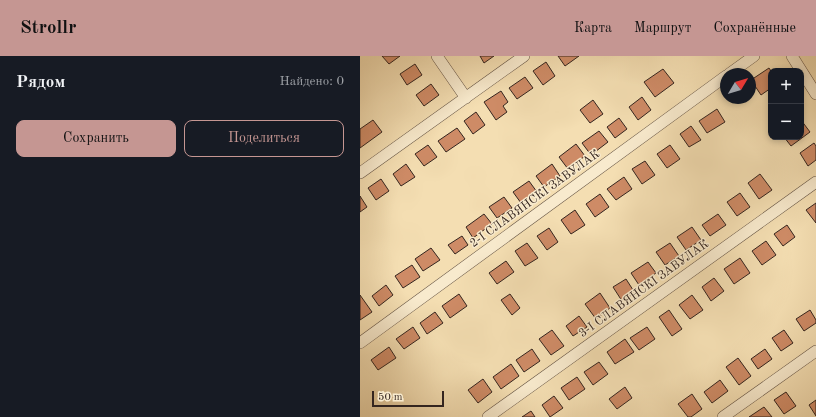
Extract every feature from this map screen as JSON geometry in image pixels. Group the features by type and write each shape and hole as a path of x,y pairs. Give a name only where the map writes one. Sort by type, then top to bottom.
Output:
{"street":[{"path":"437,56 466,98"},
{"path":"360,173 524,56"},
{"path":"737,68 754,56"},
{"path":"792,56 816,94"},
{"name":"2-І СЛАВЯНСКІ ЗАВУЛАК","path":"360,343 720,80"},
{"name":"3-І СЛАВЯНСКІ ЗАВУЛАК","path":"488,417 816,182"},
{"path":"723,417 816,351"}],"building":[{"path":"382,56 400,56 389,64"},
{"path":"480,56 494,56 484,63"},
{"path":"558,56 579,56 565,66"},
{"path":"546,62 555,76 543,85 533,71"},
{"path":"415,64 422,75 407,85 400,74"},
{"path":"663,69 674,83 655,97 644,82"},
{"path":"768,69 768,90 761,95 756,88 756,77"},
{"path":"525,77 533,88 517,99 509,88"},
{"path":"431,84 439,95 424,106 416,95"},
{"path":"501,91 508,102 503,106 507,112 496,120 484,102"},
{"path":"642,97 651,110 638,120 629,107"},
{"path":"593,100 603,114 590,123 580,110"},
{"path":"717,109 725,122 707,133 699,121"},
{"path":"476,112 485,125 473,134 464,121"},
{"path":"619,118 627,129 615,138 607,127"},
{"path":"373,120 382,132 360,148 360,129"},
{"path":"804,124 810,132 804,136"},
{"path":"691,126 701,140 689,147 680,134"},
{"path":"457,128 465,139 446,152 438,141"},
{"path":"599,131 608,142 591,155 582,143"},
{"path":"786,140 799,140 791,146"},
{"path":"814,143 816,146 816,160 808,166 800,153"},
{"path":"576,144 585,156 568,169 559,157"},
{"path":"428,145 437,157 424,166 415,154"},
{"path":"670,145 680,159 667,168 657,154"},
{"path":"645,161 655,175 642,184 632,169"},
{"path":"406,164 415,177 401,186 393,174"},
{"path":"552,164 560,176 544,187 536,176"},
{"path":"760,174 772,190 759,199 748,183"},
{"path":"624,177 632,189 616,200 607,189"},
{"path":"381,179 389,191 376,200 368,188"},
{"path":"529,181 537,192 521,203 513,192"},
{"path":"740,193 750,207 737,216 727,202"},
{"path":"600,194 609,207 595,217 586,204"},
{"path":"360,196 367,207 360,212"},
{"path":"504,197 512,208 497,218 489,207"},
{"path":"816,203 816,223 806,210"},
{"path":"575,210 585,225 571,234 561,220"},
{"path":"484,214 492,224 473,238 466,227"},
{"path":"718,214 726,225 710,236 702,225"},
{"path":"787,225 795,237 783,246 774,234"},
{"path":"692,227 701,240 686,250 677,237"},
{"path":"549,228 558,242 547,250 537,236"},
{"path":"462,236 468,245 455,254 448,245"},
{"path":"766,241 776,255 762,265 752,251"},
{"path":"527,243 538,258 525,266 515,251"},
{"path":"670,243 679,256 665,265 656,252"},
{"path":"431,248 440,260 423,271 415,259"},
{"path":"740,258 750,273 734,284 724,269"},
{"path":"506,261 514,272 497,284 489,273"},
{"path":"648,262 656,273 639,285 631,273"},
{"path":"412,265 420,277 403,288 395,276"},
{"path":"714,278 724,291 711,301 702,287"},
{"path":"626,279 635,293 622,301 613,287"},
{"path":"386,285 393,295 379,306 372,296"},
{"path":"600,293 610,308 596,319 585,304"},
{"path":"459,294 467,306 450,318 442,306"},
{"path":"510,294 520,308 512,315 501,300"},
{"path":"360,295 372,312 360,320"},
{"path":"692,295 703,310 690,319 679,305"},
{"path":"669,310 682,329 672,336 659,317"},
{"path":"810,310 816,320 816,323 804,331 796,319"},
{"path":"435,312 443,323 427,334 420,323"},
{"path":"579,316 587,327 573,336 566,326"},
{"path":"413,327 420,338 404,349 396,339"},
{"path":"647,327 655,339 639,350 630,338"},
{"path":"552,330 564,346 551,355 539,339"},
{"path":"784,330 793,343 781,351 772,338"},
{"path":"625,339 634,352 615,364 607,352"},
{"path":"389,347 396,358 378,370 371,360"},
{"path":"532,349 540,361 524,372 516,360"},
{"path":"765,349 772,359 758,369 751,359"},
{"path":"738,358 751,376 739,385 726,367"},
{"path":"599,362 608,374 593,385 584,372"},
{"path":"511,364 519,376 501,389 493,377"},
{"path":"577,377 585,389 569,400 561,388"},
{"path":"483,379 492,392 478,403 468,390"},
{"path":"720,380 728,391 712,403 704,392"},
{"path":"625,387 632,398 617,409 609,399"},
{"path":"786,392 796,406 784,414 774,400"},
{"path":"692,394 702,409 691,417 688,417 678,404"},
{"path":"554,396 563,408 550,417 542,405"},
{"path":"816,400 816,416 809,405"},
{"path":"764,407 772,417 749,417"},
{"path":"531,411 535,417 522,417"}]}
